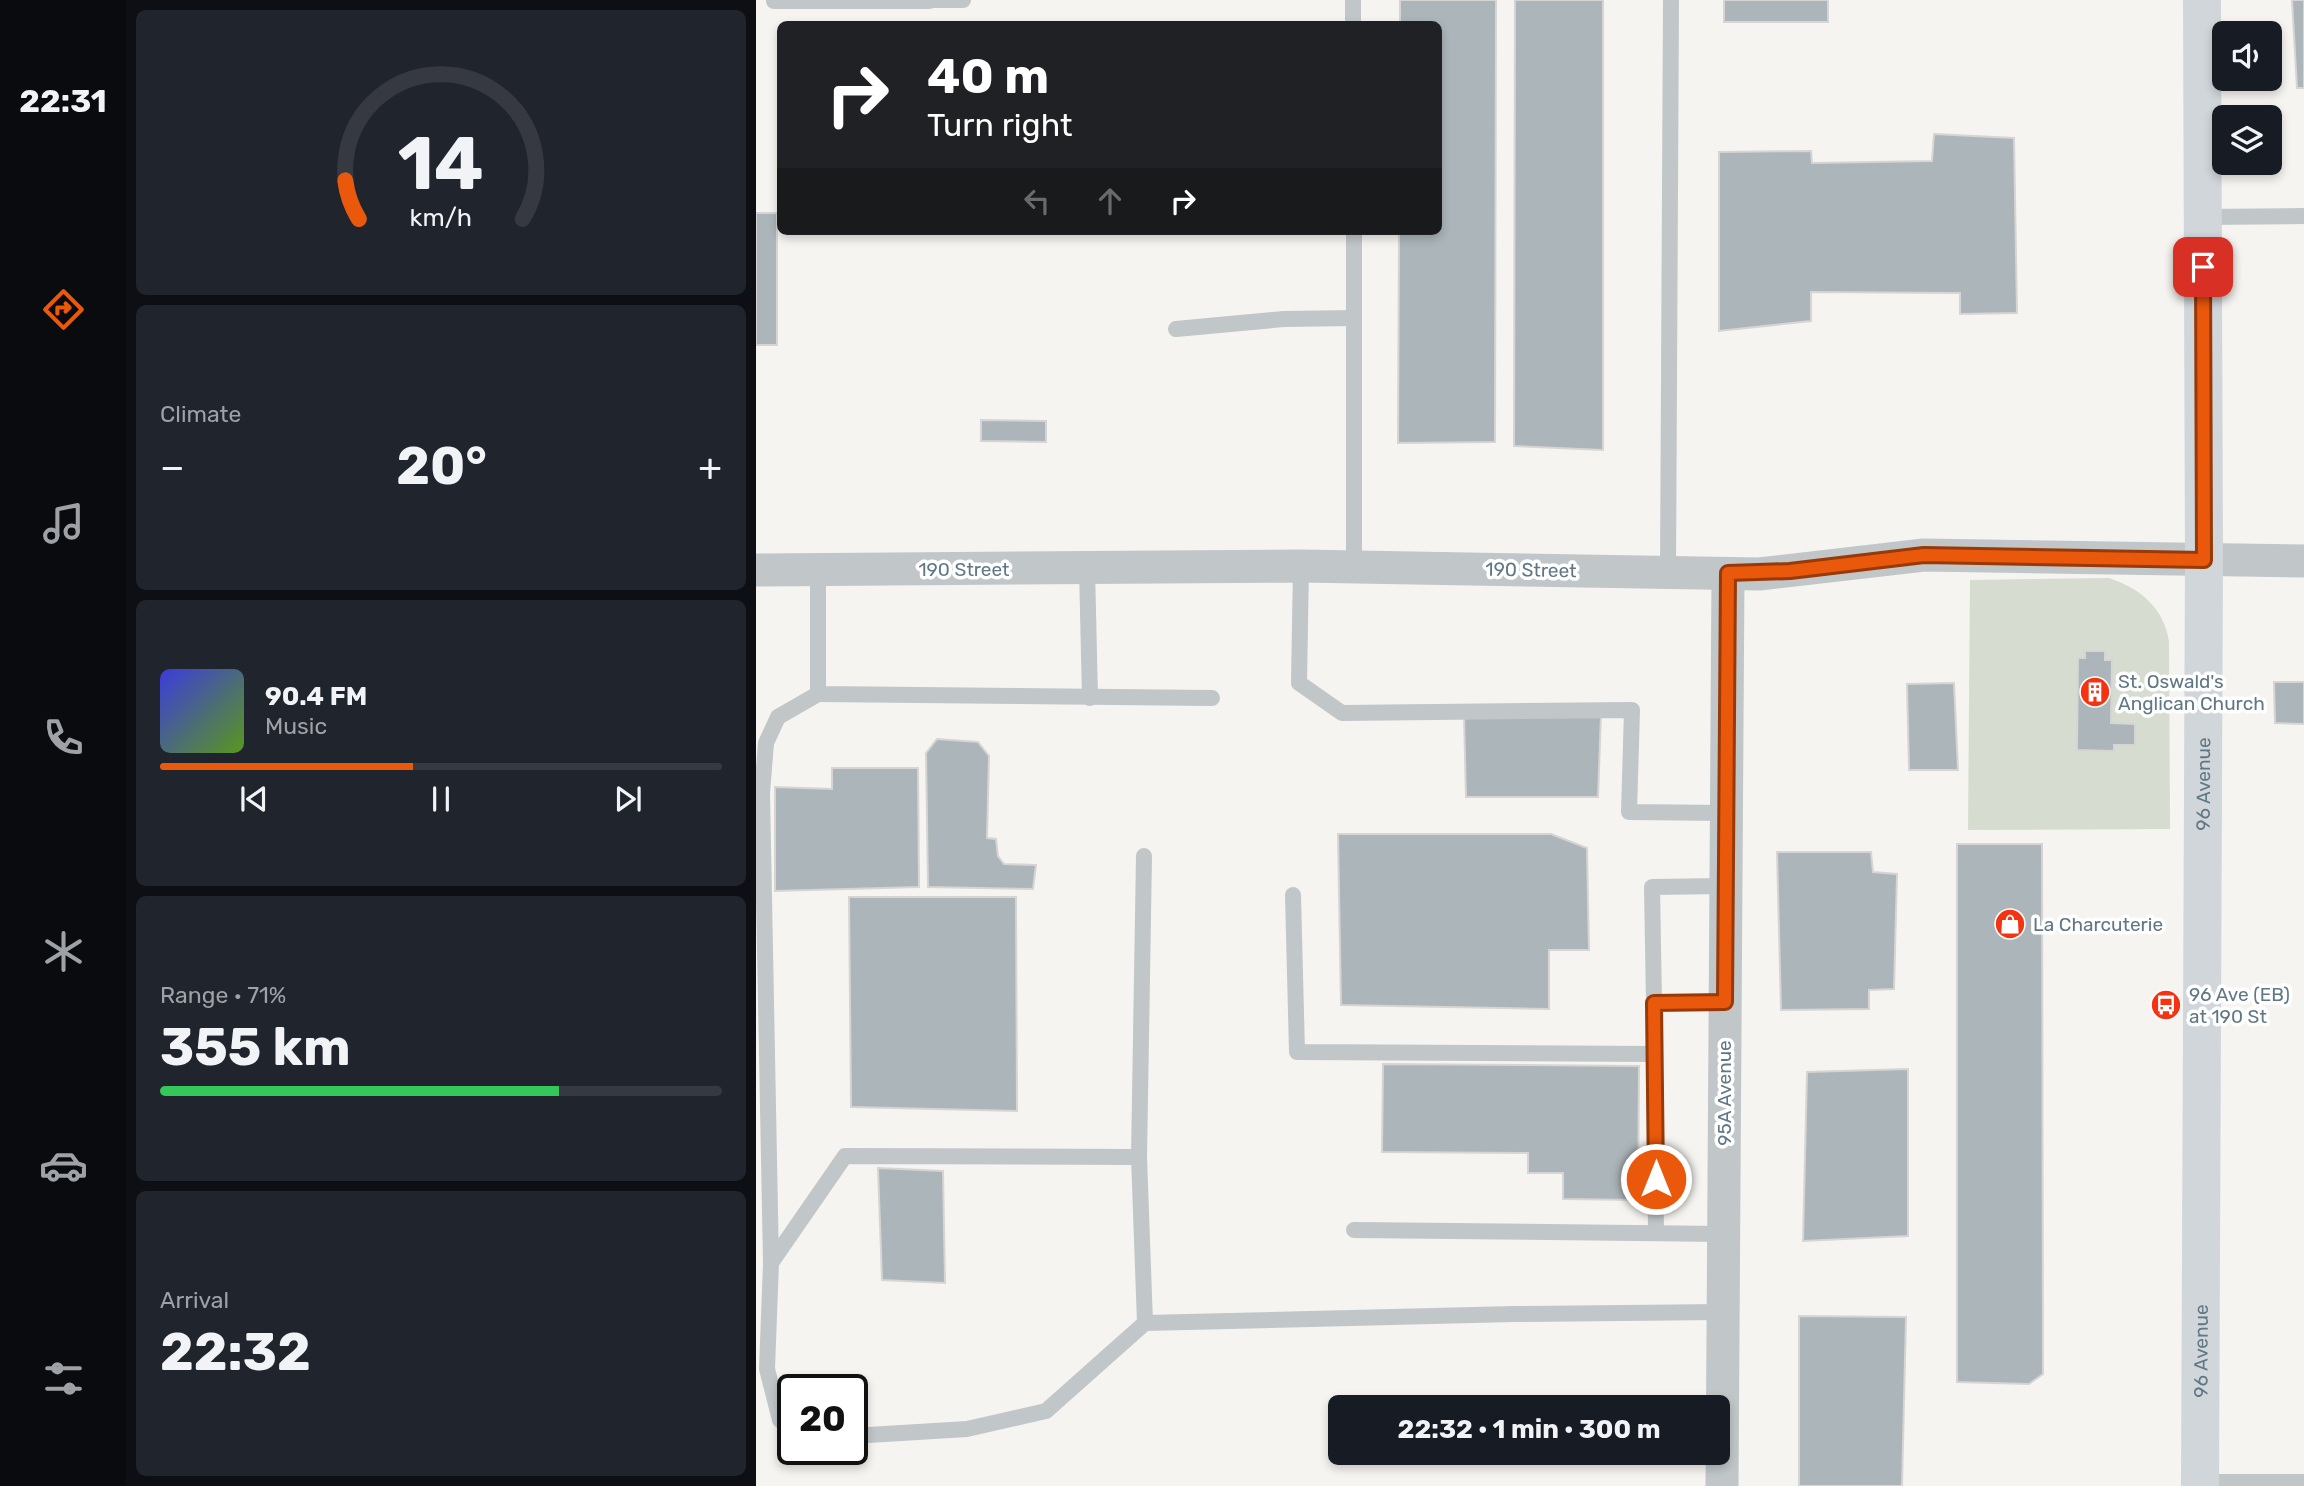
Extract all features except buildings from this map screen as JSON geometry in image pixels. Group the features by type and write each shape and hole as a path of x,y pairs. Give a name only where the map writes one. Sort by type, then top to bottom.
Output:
{"main road":[{"name":"96 Avenue","path":"2200,1484 2204,560 2202,0"}],"street":[{"name":"190 Street","path":"756,570 1301,566 1728,573 1790,571 1924,555 2304,561"},
{"name":"95A Avenue","path":"1722,1486 1728,573"}],"lane":[{"path":"774,1 964,0"},
{"path":"1353,0 1353,21"},
{"path":"1668,572 1671,0"},
{"path":"2203,217 2304,216"},
{"path":"1354,235 1354,567"},
{"path":"1176,329 1284,318 1354,317"},
{"path":"1301,566 1299,683 1342,713 1632,710 1629,811 1726,813"},
{"path":"1087,568 1090,698"},
{"path":"818,569 818,694"},
{"path":"777,1408 767,1369 771,1263 762,793 766,743 778,717 818,694 1212,698"},
{"path":"1144,856 1139,1157 1145,1322"},
{"path":"1656,1233 1652,887 1726,886"},
{"path":"1293,895 1297,1052 1655,1054"},
{"path":"1654,1003 1725,1002"},
{"path":"771,1263 845,1156 1139,1157"},
{"path":"1354,1230 1724,1234"},
{"path":"868,1435 967,1429 1046,1411 1145,1322 1723,1312"},
{"path":"2200,1484 2304,1482"}],"shaded area":[{"path":"2109,578 2131,588 2149,601 2162,619 2169,642 2170,829 1968,830 1970,580"}],"place":[{"name":"St. Oswald's Anglican Church","path":"2095,692"},
{"name":"La Charcuterie","path":"2010,924"},
{"name":"96 Ave (EB) at 190 St","path":"2166,1005"}],"route":[{"path":"1656,1179 1654,1003 1725,1002 1728,573 1790,571 1924,555 2204,560 2203,267"}]}
